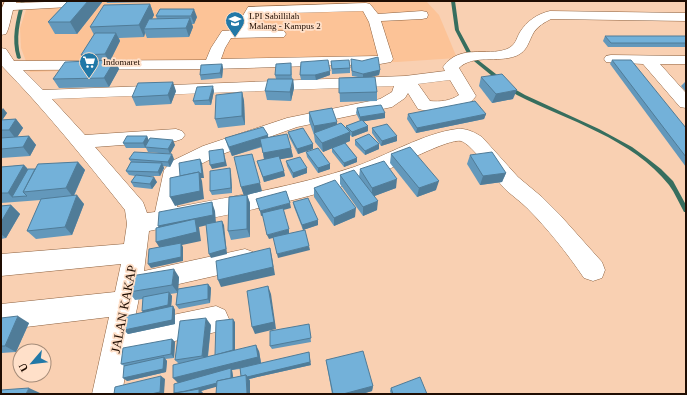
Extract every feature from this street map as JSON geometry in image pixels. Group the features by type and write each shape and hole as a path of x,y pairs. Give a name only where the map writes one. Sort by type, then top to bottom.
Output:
{"street":[{"path":"1,31 16,5 68,3"},
{"path":"6,59 212,64 386,59 374,18 370,9 366,7 255,9 249,13 248,34"},
{"path":"403,81 410,84 424,105 434,107 441,106 464,100 468,97 451,68 453,64 469,57 486,56 517,50 526,34 538,20 553,14 686,17"},
{"path":"374,18 422,15"},
{"path":"212,64 216,51 229,34 279,34"},
{"path":"6,59 80,141 135,208 138,224 305,189 346,178 446,137 465,135 486,154 510,181 537,204 558,226 574,244 593,270"},
{"path":"611,59 686,60"},
{"path":"647,60 686,104"},
{"path":"39,94 403,81 456,75"},
{"path":"164,219 172,176 174,170 179,166 210,151 293,122 365,108 386,102 399,95 403,81"},
{"path":"80,141 176,135"},
{"path":"77,169 102,168"},
{"name":"JALAN KAKAP","path":"106,394 135,253 138,224"},
{"path":"1,265 135,253"},
{"path":"1,317 126,293 257,256"},
{"path":"117,340 216,319"}],"shaded area":[{"name":"LPI Sabillilah Malang - Kampus 2","path":"29,1 426,1 439,15 457,58 397,62 30,72 21,48 20,28"}],"building":[{"path":"68,1 88,1 70,22 48,22"},
{"path":"150,4 139,25 90,27 104,5"},
{"path":"160,9 194,9 191,16 156,16"},
{"path":"190,18 186,28 144,29 149,19"},
{"path":"95,33 116,33 105,54 81,55"},
{"path":"605,36 686,36 686,43 611,43"},
{"path":"378,57 380,70 363,74 352,71 351,59 362,61"},
{"path":"115,60 104,78 53,79 65,62"},
{"path":"328,60 330,71 315,75 300,75 301,62"},
{"path":"349,60 350,68 332,69 331,61"},
{"path":"612,60 631,60 686,128 686,157"},
{"path":"291,63 291,75 275,75 276,64"},
{"path":"222,64 220,73 200,75 201,65"},
{"path":"502,74 517,90 496,94 481,77"},
{"path":"375,77 377,92 339,93 339,78"},
{"path":"268,79 293,79 290,92 265,91"},
{"path":"173,82 168,95 132,97 138,83"},
{"path":"213,86 209,100 193,101 197,87"},
{"path":"242,92 242,116 215,119 216,95"},
{"path":"475,101 486,114 417,128 408,114"},
{"path":"381,105 385,113 360,117 357,108"},
{"path":"332,108 337,122 314,126 309,112"},
{"path":"16,119 9,130 1,130 1,120"},
{"path":"362,120 368,126 352,132 346,126"},
{"path":"341,123 350,132 322,143 314,133"},
{"path":"387,124 397,136 382,141 372,128"},
{"path":"263,127 268,135 229,147 225,138"},
{"path":"303,128 313,144 297,149 288,132"},
{"path":"287,134 291,148 263,153 260,139"},
{"path":"369,134 379,144 365,151 355,140"},
{"path":"29,136 23,147 1,149 1,138"},
{"path":"127,136 147,136 143,143 123,143"},
{"path":"150,138 173,140 168,149 145,147"},
{"path":"345,143 357,158 344,163 332,148"},
{"path":"410,147 439,181 419,188 391,154"},
{"path":"318,148 330,164 318,168 306,152"},
{"path":"223,149 225,162 210,165 209,151"},
{"path":"134,152 172,154 168,162 129,159"},
{"path":"492,152 506,173 483,176 470,155"},
{"path":"252,154 260,183 241,187 234,157"},
{"path":"279,156 284,171 263,177 257,161"},
{"path":"300,157 307,168 293,173 286,161"},
{"path":"200,159 202,173 199,174 199,172 180,176 179,163"},
{"path":"384,161 397,179 372,188 360,169"},
{"path":"78,162 66,188 23,192 38,164"},
{"path":"131,162 162,163 158,172 126,171"},
{"path":"24,165 8,193 1,193 1,167"},
{"path":"230,168 231,188 210,191 210,171"},
{"path":"28,169 35,169 23,192 27,196 12,197"},
{"path":"354,170 378,201 363,207 340,175"},
{"path":"199,172 200,191 170,197 170,178"},
{"path":"136,175 154,177 150,184 131,182"},
{"path":"335,180 356,208 334,218 314,188"},
{"path":"286,191 290,203 260,211 256,199"},
{"path":"77,195 65,227 27,231 41,199"},
{"path":"247,195 247,229 228,231 229,197"},
{"path":"308,198 318,220 302,225 293,202"},
{"path":"212,202 213,215 158,226 159,212"},
{"path":"11,205 1,222 1,206"},
{"path":"283,208 289,229 267,235 262,213"},
{"path":"195,219 197,232 156,242 156,228"},
{"path":"222,221 226,249 209,254 206,224"},
{"path":"305,230 309,246 277,254 273,237"},
{"path":"181,243 181,257 148,264 149,249"},
{"path":"270,248 273,267 218,280 216,261"},
{"path":"174,269 172,285 129,292 131,276"},
{"path":"208,284 208,299 176,305 178,289"},
{"path":"268,286 274,322 252,327 247,291"},
{"path":"169,292 168,305 142,311 143,297"},
{"path":"173,306 172,320 124,330 126,316"},
{"path":"18,316 5,346 1,346 1,318"},
{"path":"206,318 202,356 175,360 180,321"},
{"path":"233,319 233,350 215,355 216,321"},
{"path":"309,324 311,338 270,346 270,331"},
{"path":"172,339 171,354 121,364 123,348"},
{"path":"256,345 258,357 173,378 173,365"},
{"path":"363,351 373,386 343,394 333,394 326,360"},
{"path":"309,352 310,362 247,377 246,375 241,376 240,368"},
{"path":"164,357 163,369 123,378 124,366"},
{"path":"231,368 231,378 217,381 217,383 174,393 174,384"},
{"path":"246,375 247,394 216,394 217,381"},
{"path":"161,376 160,392 151,394 114,394 115,387"},
{"path":"420,377 427,394 393,394 391,388"},
{"path":"29,388 26,394 1,394 1,390"},
{"path":"199,389 199,394 170,394"}],"waterway":[{"path":"19,58 15,36 23,1"},
{"path":"453,1 457,30 471,57 499,79"},
{"path":"509,88 597,130 630,148 659,170 671,183 686,210"}],"place":[{"name":"LPI Sabillilah Malang - Kampus 2","path":"235,38"},
{"name":"Indomaret","path":"89,79"}]}
